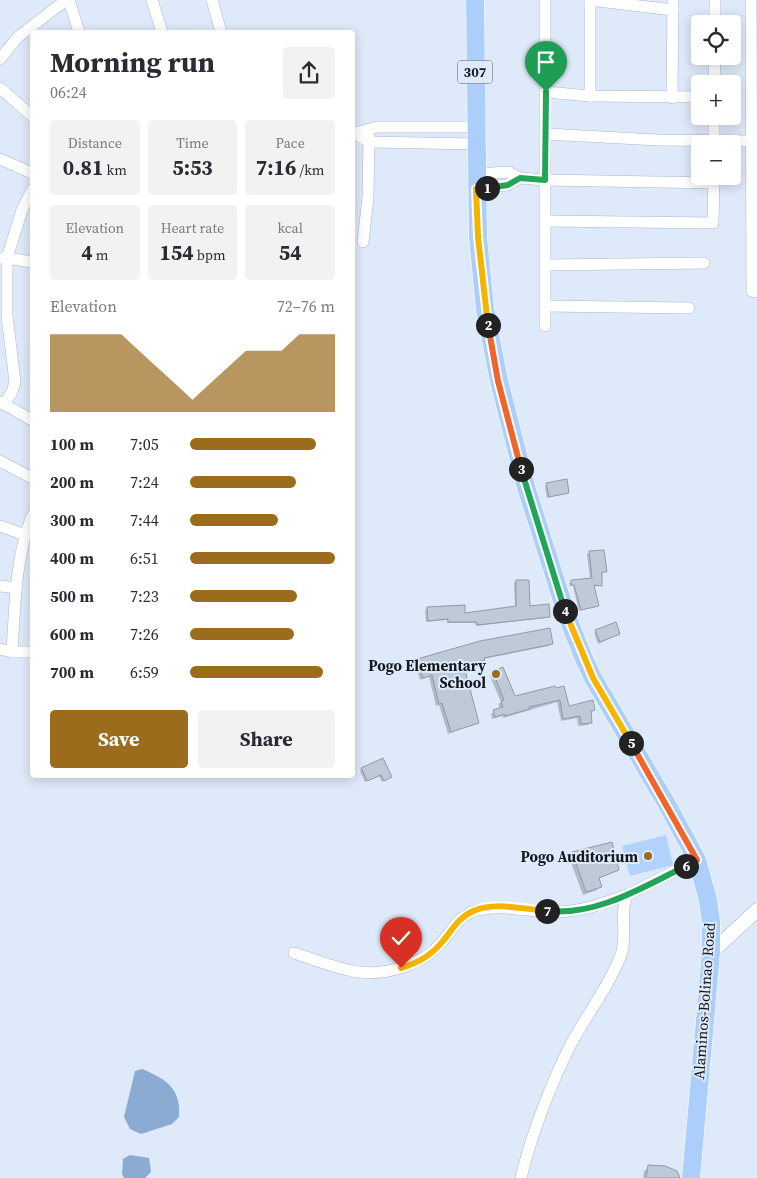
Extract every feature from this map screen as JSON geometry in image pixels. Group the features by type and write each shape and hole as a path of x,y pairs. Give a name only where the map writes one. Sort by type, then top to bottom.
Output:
{"main road":[{"name":"Alaminos-Bolinao Road","path":"475,0 475,136 478,237 485,308 498,381 526,487 567,616 593,678 669,808 697,860 705,883 709,907 711,953 691,1178"}],"street":[{"path":"0,59 18,37 68,0 79,30"},
{"path":"152,0 161,30"},
{"path":"212,0 221,30"},
{"path":"545,0 547,265 545,326"},
{"path":"590,96 590,0 673,5 672,98"},
{"path":"715,0 715,15"},
{"path":"751,0 755,185 752,291 757,292"},
{"path":"0,88 30,114"},
{"path":"546,92 590,96 691,97"},
{"path":"355,134 368,129 475,136"},
{"path":"363,242 368,197 368,129"},
{"path":"546,134 691,141"},
{"path":"355,135 369,142 475,136"},
{"path":"741,145 754,146"},
{"path":"0,159 30,173"},
{"path":"476,181 508,185 520,178 545,180 691,179"},
{"path":"546,221 713,223 714,185"},
{"path":"30,194 4,258 7,316 15,382 12,392 2,403 30,419"},
{"path":"4,258 30,262"},
{"path":"547,265 704,263"},
{"path":"546,306 689,308"},
{"path":"0,461 30,477"},
{"path":"12,652 16,588 25,535 30,521"},
{"path":"0,526 25,535"},
{"path":"0,586 16,588"},
{"path":"0,649 12,652 30,652"},
{"path":"294,952 351,971 369,972 401,968 417,963 430,955 464,916 476,910 496,907 553,912 596,906 627,895 697,860"},
{"path":"520,1178 527,1154 572,1043 621,955 624,937 623,911 627,895"},
{"path":"711,953 757,910"}],"shaded area":[{"name":"Pogo Auditorium","path":"666,835 673,865 630,876 622,846"},
{"path":"142,1069 165,1081 175,1092 179,1107 179,1117 172,1124 141,1134 130,1129 124,1117 135,1071"},
{"path":"130,1155 149,1158 151,1172 145,1178 124,1178 122,1174 123,1159"}],"building":[{"path":"567,479 569,493 549,497 546,483"},
{"path":"604,550 607,572 602,572 602,586 594,585 599,606 581,610 574,585 571,585 571,580 592,578 589,551"},
{"path":"516,580 529,580 530,606 549,604 550,617 477,625 477,622 448,622 448,619 428,621 427,607 465,605 465,613 516,606"},
{"path":"616,622 620,634 600,642 595,630"},
{"path":"550,628 553,644 484,658 485,660 464,666 479,723 451,732 442,703 439,704 432,675 423,678 417,659 480,641"},
{"path":"503,667 515,696 555,686 556,688 564,686 569,706 593,700 595,710 591,711 592,723 581,724 580,716 563,719 560,700 529,707 530,709 505,716 505,714 495,717 493,710 503,707 501,701 504,700 493,672"},
{"path":"383,758 392,777 384,781 381,775 367,781 361,768"},
{"path":"612,842 619,870 599,878 602,887 586,892 572,852"},
{"path":"648,1165 665,1166 677,1171 680,1178 646,1178"}],"place":[{"name":"Pogo Elementary School","path":"496,674"},
{"name":"Pogo Auditorium","path":"648,856"}],"route":[{"path":"401,968 417,963 430,955 464,916 476,910 496,907 553,912 588,908 627,895 697,860 593,678 584,658 567,616 526,487 498,381 485,308 478,237 476,189 508,185 520,178 545,180 546,92"}]}
